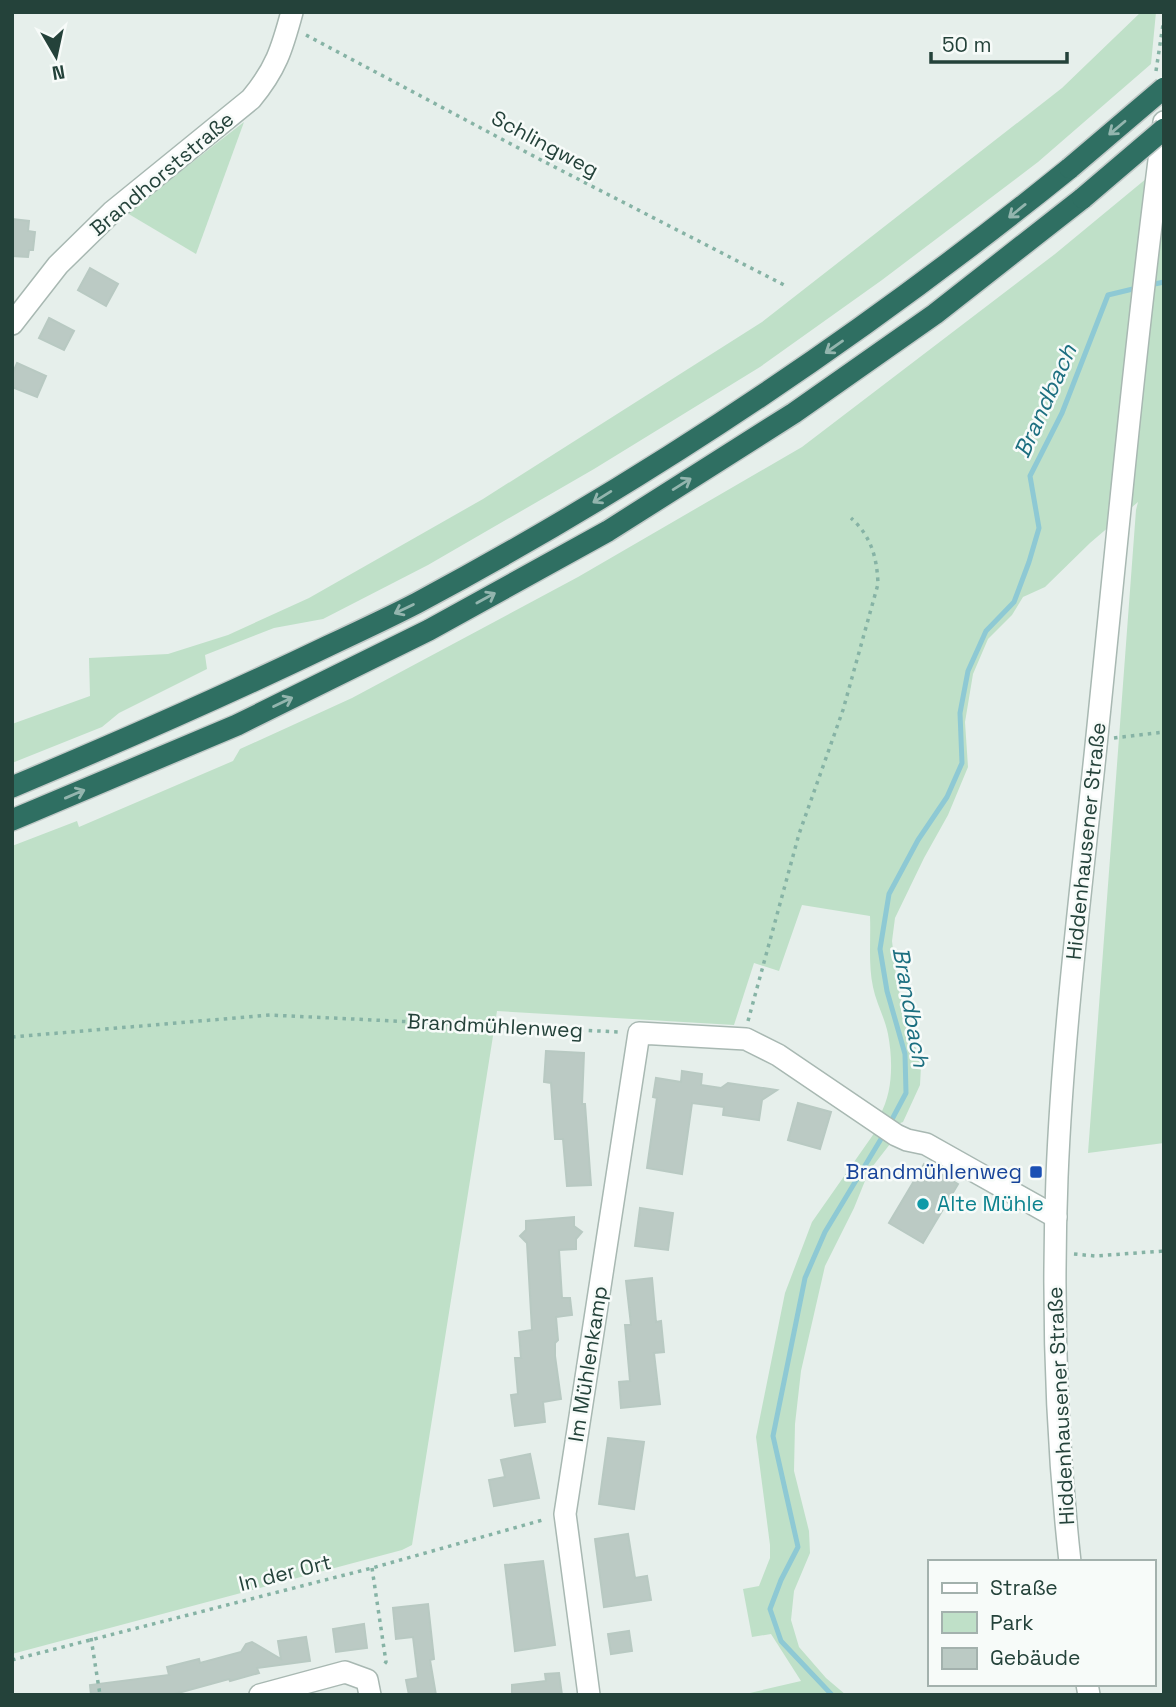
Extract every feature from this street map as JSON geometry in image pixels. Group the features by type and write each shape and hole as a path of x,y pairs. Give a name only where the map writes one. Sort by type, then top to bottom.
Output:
{"highway":[{"path":"12,787 165,723 416,603 595,502 776,388 914,290 1070,168 1164,88"},
{"path":"12,820 237,725 429,630 608,531 794,413 935,314 1083,198 1164,129"}],"street":[{"name":"Brandhorststraße","path":"12,324 58,265 112,212 251,99 278,59 290,19"},
{"name":"Hiddenhausener Straße","path":"1070,1560 1056,1391 1057,1174 1072,979 1139,321 1164,122"},
{"path":"639,1033 746,1039 778,1055 896,1135 926,1144 1056,1217"},
{"name":"Im Mühlenkamp","path":"589,1695 565,1514 639,1033"},
{"path":"267,1693 345,1672 369,1688"}],"path":[{"name":"Schlingweg","path":"290,19 529,154 788,287"},
{"path":"740,1039 749,1018 799,834 843,710 878,583 877,563 865,531 851,518"},
{"path":"1097,740 1164,732"},
{"name":"Brandmühlenweg","path":"12,1037 270,1015 639,1033"},
{"path":"1055,1253 1095,1256 1164,1251"},
{"name":"In der Ort","path":"12,1660 372,1568 565,1514"},
{"path":"369,1688 386,1662 372,1568"},
{"path":"91,1638 100,1695"}],"green space":[{"path":"1141,12 1156,12 1151,64 1038,162 882,280 760,367 594,469 428,565 323,619 274,628 205,655 207,669 119,713 102,727 12,763 12,724 90,696 89,658 168,654 228,635 309,598 483,499 762,322 1062,88"},
{"path":"244,122 196,254 127,213"},
{"path":"1164,164 1164,1143 1088,1153 1138,502 1090,543 1045,587 1023,597 1012,615 988,639 973,674 965,722 968,767 948,815 895,918 892,941 897,984 921,1066 920,1085 903,1122 895,1125 880,1115 890,1086 891,1055 887,1028 871,978 870,916 802,905 779,971 754,963 734,1025 497,1011 412,1545 402,1550 12,1654 12,846 77,821 79,827 233,761 240,749 352,698 578,577 802,447 1055,254"},
{"path":"875,1132 890,1144 869,1171 825,1266 801,1371 795,1424 794,1471 809,1531 810,1553 794,1591 791,1620 799,1647 826,1678 846,1695 741,1695 801,1681 771,1634 752,1637 743,1589 759,1586 770,1558 756,1437 785,1293 812,1222"}],"building":[{"path":"12,219 29,221 28,231 35,232 33,250 29,250 28,257 12,256"},
{"path":"90,268 118,284 106,306 78,290"},
{"path":"49,318 74,331 64,350 39,338"},
{"path":"17,363 46,376 37,397 12,387 12,375"},
{"path":"546,1051 584,1053 582,1104 585,1104 591,1185 567,1186 563,1139 555,1139 551,1083 544,1082"},
{"path":"682,1071 702,1074 701,1085 721,1088 728,1083 777,1090 762,1100 759,1120 723,1115 724,1107 692,1103 682,1174 647,1168 657,1098 653,1097 656,1078 681,1082"},
{"path":"798,1103 831,1112 820,1149 788,1140"},
{"name":"Alte Mühle","path":"924,1164 958,1184 923,1243 889,1223"},
{"path":"640,1208 673,1213 668,1250 635,1246"},
{"path":"574,1217 574,1226 582,1232 576,1239 576,1249 559,1250 562,1298 570,1298 572,1315 556,1317 558,1340 555,1343 555,1356 561,1399 543,1402 545,1422 515,1426 511,1395 518,1394 515,1358 521,1358 519,1332 532,1330 527,1243 520,1236 526,1230 526,1221"},
{"path":"652,1278 656,1322 661,1321 664,1352 654,1353 660,1404 621,1408 619,1382 630,1381 625,1325 631,1325 626,1281"},
{"path":"608,1438 644,1442 634,1509 599,1504"},
{"path":"530,1454 539,1498 494,1506 489,1480 505,1477 501,1460"},
{"path":"628,1534 635,1578 647,1576 651,1600 604,1607 595,1539"},
{"path":"543,1561 555,1645 515,1651 505,1565"},
{"path":"428,1604 434,1659 430,1660 436,1695 409,1695 406,1680 418,1678 413,1637 396,1639 393,1608"},
{"path":"364,1624 367,1648 336,1652 333,1629"},
{"path":"629,1631 632,1651 611,1654 608,1634"},
{"path":"306,1637 310,1661 257,1668 259,1673 171,1695 91,1695 90,1685 169,1675 167,1667 199,1659 200,1663 241,1652 246,1644 252,1642 281,1659 278,1641"},
{"path":"559,1673 562,1695 512,1695 512,1685 546,1681 545,1674"}],"waterway":[{"name":"Brandbach","path":"1150,285 1164,282"},
{"name":"Brandbach","path":"889,1125 906,1093 905,1054 887,991 880,949 889,894 918,840 947,797 962,763 960,713 968,671 986,631 1014,602 1039,528 1030,476 1062,413 1108,295 1137,288"},
{"name":"Brandbach","path":"832,1695 781,1641 770,1609 798,1547 773,1436 805,1278 825,1232 884,1134"}],"place":[{"name":"Brandmühlenweg","path":"1036,1172"},
{"name":"Alte Mühle","path":"923,1204"}]}
